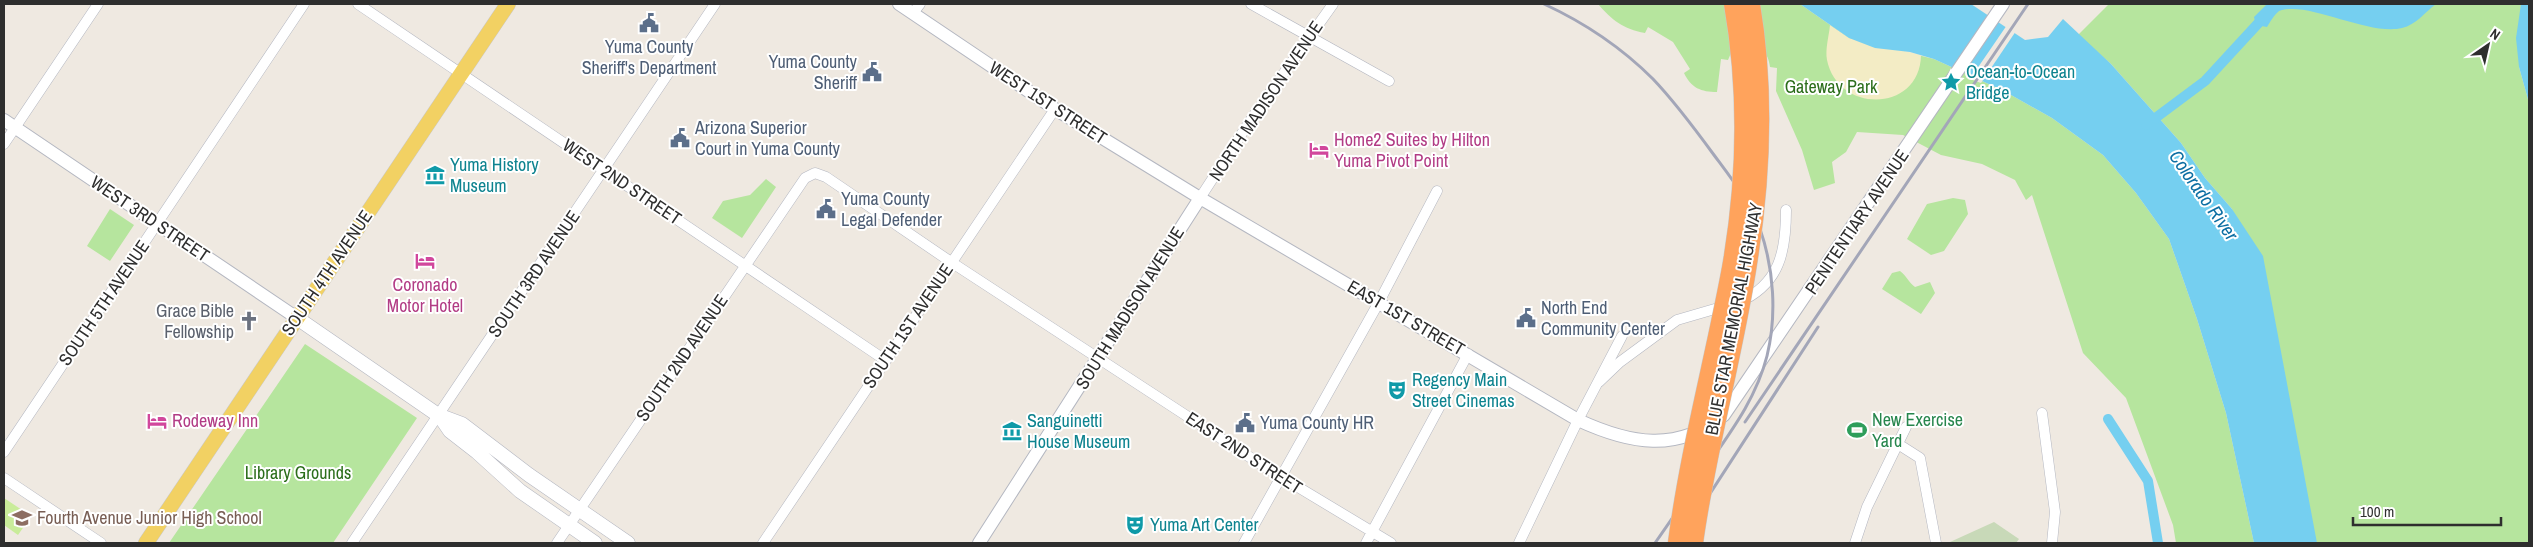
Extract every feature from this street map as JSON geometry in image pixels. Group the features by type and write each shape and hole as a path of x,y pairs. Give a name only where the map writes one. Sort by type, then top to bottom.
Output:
{"highway":[{"name":"BLUE STAR MEMORIAL HIGHWAY","path":"1677,543 1691,456 1731,268 1739,200 1742,103 1740,54 1734,4"},
{"name":"BLUE STAR MEMORIAL HIGHWAY","path":"1694,543 1711,442 1749,258 1756,203 1760,105 1751,4"}],"main road":[{"name":"SOUTH 4TH AVENUE","path":"146,543 508,4"},
{"path":"297,318 438,415 462,424 529,475 628,543"},
{"path":"438,415 450,431 477,452 520,491 596,543"}],"street":[{"path":"4,144 98,4"},
{"name":"SOUTH 5TH AVENUE","path":"4,452 304,4"},
{"name":"WEST 2ND STREET","path":"358,4 885,360"},
{"name":"SOUTH 3RD AVENUE","path":"352,543 715,4"},
{"name":"WEST 1ST STREET","path":"899,4 916,9 1054,109 1200,198"},
{"path":"1251,4 1389,81"},
{"name":"NORTH MADISON AVENUE","path":"1200,198 1309,35 1333,4"},
{"name":"PENITENTIARY AVENUE","path":"1701,432 1724,415 1729,408 2003,4"},
{"name":"SOUTH 1ST AVENUE","path":"763,543 1054,109"},
{"name":"WEST 3RD STREET","path":"4,120 297,318"},
{"name":"SOUTH 2ND AVENUE","path":"557,543 804,178 815,174 826,177 951,262"},
{"path":"1244,543 1379,302 1437,191"},
{"name":"EAST 1ST STREET","path":"1200,198 1578,420 1610,434 1646,440 1675,440 1701,432"},
{"name":"SOUTH MADISON AVENUE","path":"979,543 1099,359 1200,198"},
{"path":"1598,382 1620,362 1677,320 1741,301 1762,290 1778,267 1786,232 1786,210"},
{"path":"951,262 1099,359"},
{"path":"1519,543 1578,420 1622,336"},
{"path":"1366,543 1468,354"},
{"name":"EAST 2ND STREET","path":"1099,359 1282,478 1391,543"},
{"path":"2042,412 2055,512 2052,543"},
{"path":"1855,543 1868,507 1906,427"},
{"path":"1898,444 1920,458 1936,543"},
{"path":"4,478 101,543"}],"green space":[{"name":"Gateway Park","path":"1598,4 1800,4 1849,38 1934,59 2004,91 2052,118 2103,155 2136,193 2169,239 2197,319 2226,413 2254,543 2176,543 2173,525 2126,398 2083,353 2032,195 2026,200 2015,180 1982,164 1941,155 1903,135 1857,132 1846,152 1832,162 1835,183 1814,190 1802,150 1776,91 1777,68 1770,67 1766,54 1758,46 1747,43 1734,46 1728,60 1721,59 1717,92 1701,90 1693,86 1684,73 1690,69 1673,42 1648,27 1645,33 1624,26 1608,15"},
{"path":"2109,4 2521,4 2519,67 2529,103 2529,543 2316,543 2232,209 2205,178 2181,143 2111,64 2078,35"},
{"path":"766,179 776,187 742,238 712,218 723,201 750,195"},
{"path":"1953,198 1965,200 1968,214 1944,251 1931,255 1907,239 1927,204"},
{"path":"110,209 134,225 110,261 87,246"},
{"path":"1900,271 1915,287 1930,282 1935,293 1921,314 1882,289 1892,273"},
{"name":"Library Grounds","path":"305,344 417,418 333,543 169,543"},
{"path":"4,498 31,516 18,535 4,525"},
{"path":"1994,522 2019,539 2016,543 1950,542"}],"sand":[{"path":"1830,25 1849,38 1921,55 1917,74 1907,88 1894,96 1878,100 1861,97 1846,90 1834,78 1827,60"}],"water":[{"name":"Colorado River","path":"1800,4 1971,4 2025,40 2048,37 2063,19 2111,64 2181,143 2205,178 2232,209 2263,256 2317,543 2254,543 2226,413 2197,319 2169,239 2136,193 2103,155 2052,118 2004,91 1934,59 1910,52 1875,48 1849,38"},
{"path":"2267,4 2436,4 2412,24 2402,28 2388,29 2372,27 2305,10 2291,9 2279,11 2267,27 2256,25 2254,17"},
{"path":"2521,4 2529,4 2529,103 2519,67 2516,38"}],"pier":[{"path":"2007,25 2016,31 1981,83 1970,79"}],"waterway":[{"path":"2146,125 2205,81 2276,4"},
{"path":"2108,419 2148,481 2158,543"}],"railway":[{"path":"1544,4 1587,27 1615,46 1653,79 1700,135 1746,200 1756,219 1765,244 1771,276 1773,308 1770,340 1763,370 1737,422 1655,543"},
{"path":"1745,422 2028,4"},
{"path":"1678,543 1818,327"}],"place":[{"name":"Yuma County Sheriff's Department","path":"649,23"},
{"name":"Yuma County Sheriff","path":"872,72"},
{"name":"Ocean-to-Ocean Bridge","path":"1951,82"},
{"name":"Arizona Superior Court in Yuma County","path":"680,138"},
{"name":"Home2 Suites by Hilton Yuma Pivot Point","path":"1319,150"},
{"name":"Yuma History Museum","path":"435,175"},
{"name":"Yuma County Legal Defender","path":"826,209"},
{"name":"Coronado Motor Hotel","path":"425,261"},
{"name":"North End Community Center","path":"1526,318"},
{"name":"Grace Bible Fellowship","path":"249,321"},
{"name":"Regency Main Street Cinemas","path":"1397,390"},
{"name":"Rodeway Inn","path":"157,421"},
{"name":"Yuma County HR","path":"1245,423"},
{"name":"New Exercise Yard","path":"1857,430"},
{"name":"Sanguinetti House Museum","path":"1012,431"},
{"name":"Fourth Avenue Junior High School","path":"22,518"},
{"name":"Yuma Art Center","path":"1135,525"}]}
